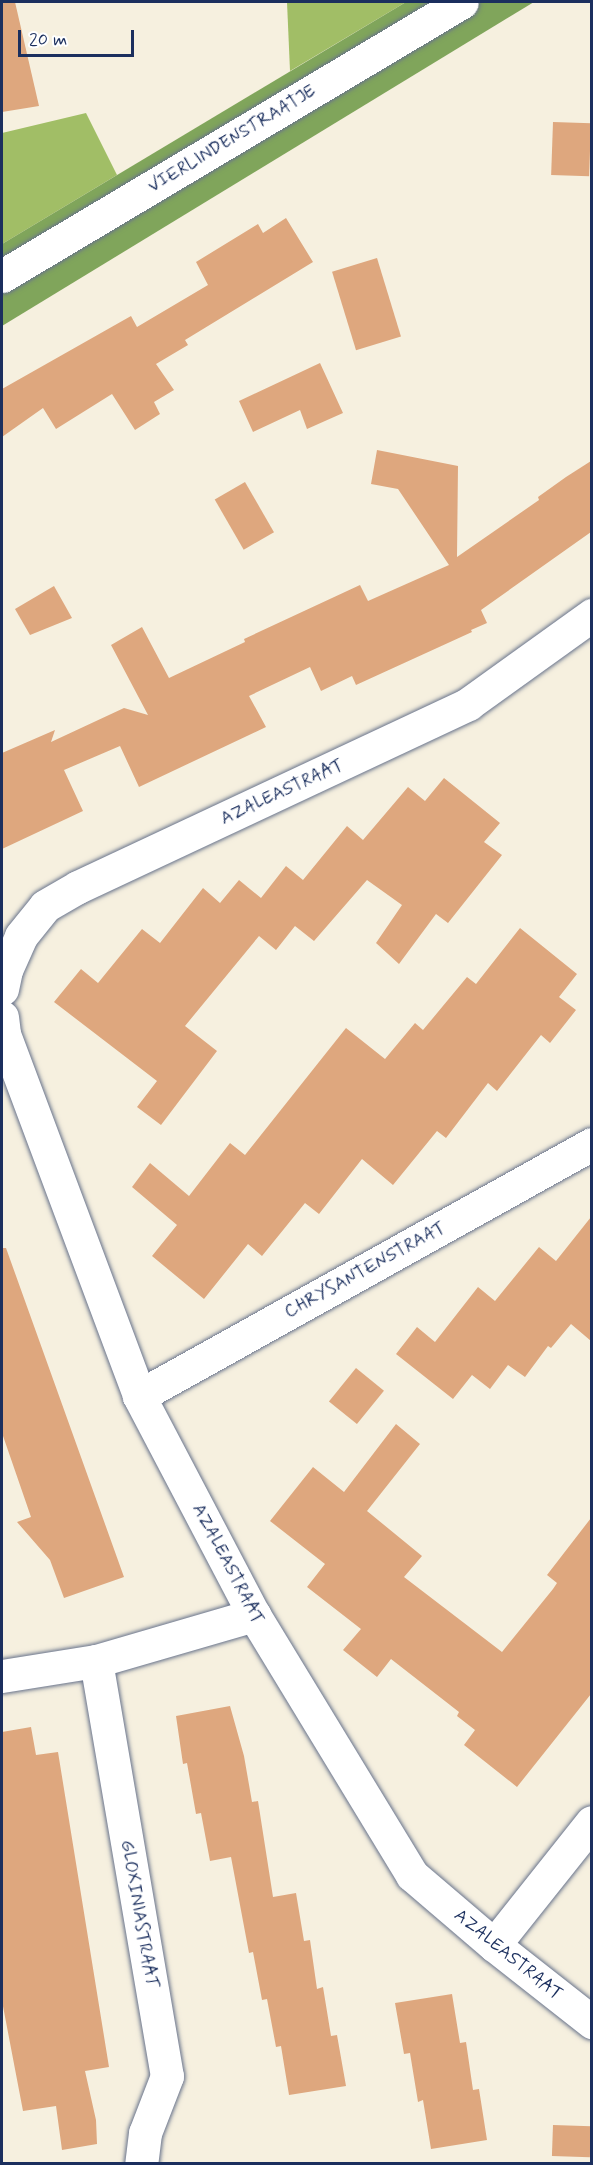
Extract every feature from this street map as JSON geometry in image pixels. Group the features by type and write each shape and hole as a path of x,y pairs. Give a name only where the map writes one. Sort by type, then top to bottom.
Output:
{"street":[{"name":"VIERLINDENSTRAATJE","path":"2,276 462,2"},
{"name":"AZALEASTRAAT","path":"2,989 6,970 21,936 45,906 78,887 468,704 591,615"},
{"name":"AZALEASTRAAT","path":"2,1017 4,1034 139,1396 254,1615 412,1875 494,1945 591,2022"},
{"name":"CHRYSANTENSTRAAT","path":"139,1396 591,1144"},
{"path":"2,1677 96,1661 254,1615"},
{"name":"GLOXINIASTRAAT","path":"96,1661 167,2076 145,2133 141,2163"},
{"path":"494,1945 591,1822"}],"green space":[{"path":"287,2 406,2 290,71"},
{"path":"406,2 534,2 2,326 2,244"},
{"path":"86,113 117,175 2,244 2,133"}],"building":[{"path":"2,2 15,2 39,106 2,112"},
{"path":"553,122 591,123 589,176 551,175"},
{"path":"286,218 313,262 185,340 188,345 156,364 174,390 154,402 160,414 135,430 112,394 56,429 43,408 2,437 2,389 131,316 137,327 208,285 196,262 258,224 263,233"},
{"path":"377,258 401,336 356,350 332,272"},
{"path":"320,363 343,413 307,429 300,410 253,432 239,401"},
{"path":"377,450 458,466 457,557 591,461 591,532 481,610 487,623 471,630 472,632 356,685 352,676 321,691 310,667 249,696 266,727 139,787 120,746 64,770 83,811 2,849 2,753 55,730 51,742 124,708 148,715 111,645 142,627 169,678 245,642 244,639 360,585 368,601 449,565 398,489 371,484"},
{"path":"245,482 274,532 244,550 215,499"},
{"path":"54,586 72,618 30,635 15,609"},
{"path":"444,778 500,823 484,842 502,855 448,923 436,914 399,964 376,943 402,905 367,880 314,941 295,926 276,950 259,936 185,1026 217,1051 161,1125 137,1107 157,1081 54,1002 81,969 98,983 142,929 160,943 203,888 220,903 239,880 261,898 286,866 303,880 347,826 363,840 408,787 425,801"},
{"path":"520,928 577,974 559,997 576,1010 550,1043 541,1035 497,1091 488,1083 446,1138 437,1131 393,1185 362,1159 319,1214 305,1203 262,1256 248,1244 204,1299 152,1256 177,1225 132,1187 150,1163 189,1196 230,1143 245,1155 346,1028 385,1059 415,1023 423,1030 467,977 476,984"},
{"path":"591,1217 591,1341 571,1324 551,1348 548,1346 525,1377 508,1365 490,1389 472,1375 453,1399 396,1354 417,1327 435,1342 478,1287 495,1301 539,1247 556,1261"},
{"path":"2,1248 6,1248 124,1577 64,1598 50,1560 17,1522 31,1517 2,1433"},
{"path":"356,1368 384,1391 357,1424 329,1401"},
{"path":"396,1424 420,1444 367,1511 422,1556 404,1577 502,1652 557,1583 547,1575 591,1518 591,1694 517,1787 464,1745 475,1730 457,1716 459,1712 391,1659 377,1677 343,1650 361,1629 307,1587 325,1564 270,1521 313,1467 344,1492"},
{"path":"230,1706 244,1756 252,1802 258,1801 273,1897 296,1893 304,1941 310,1940 317,1989 323,1987 331,2036 337,2035 346,2086 289,2095 281,2046 276,2047 267,1999 262,2000 253,1952 249,1953 231,1857 210,1861 201,1813 196,1814 187,1763 183,1764 176,1716"},
{"path":"31,1727 36,1755 58,1752 109,2067 85,2071 96,2120 97,2144 62,2150 56,2106 23,2111 2,2001 2,1732"},
{"path":"452,1994 460,2043 466,2042 473,2090 479,2089 487,2140 431,2149 423,2100 418,2102 410,2053 404,2054 395,2003"},
{"path":"553,2125 591,2126 590,2157 552,2156"}]}
